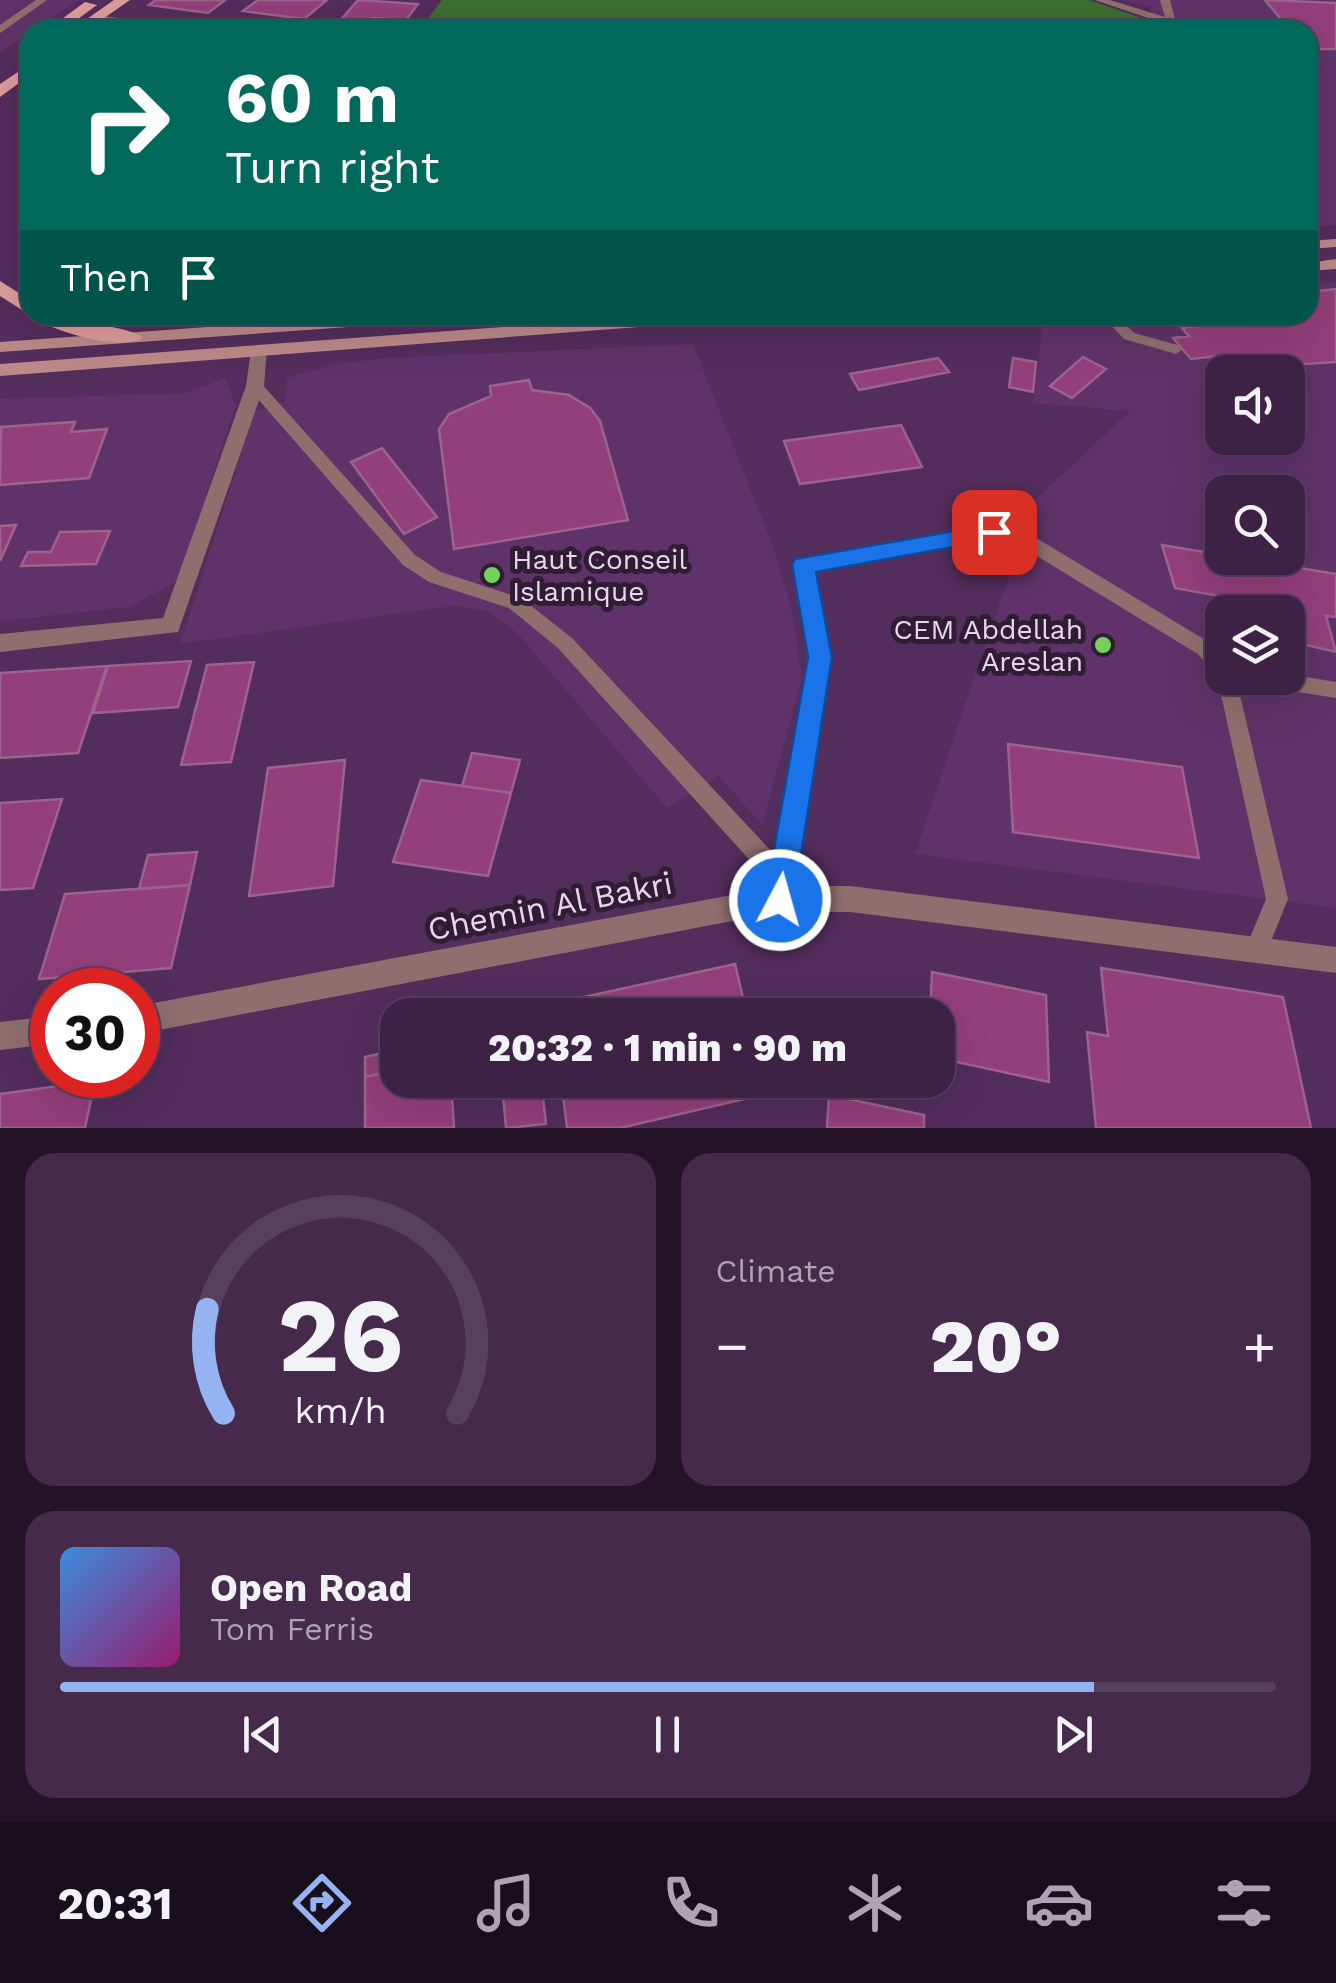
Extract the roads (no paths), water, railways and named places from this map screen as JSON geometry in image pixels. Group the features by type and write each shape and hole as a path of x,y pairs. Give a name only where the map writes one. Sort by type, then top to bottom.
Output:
{"main road":[{"path":"69,20 98,0"},
{"path":"93,20 123,0"},
{"path":"0,70 20,55"},
{"path":"0,92 20,76"},
{"path":"64,325 133,337"},
{"path":"0,347 304,325"},
{"path":"0,370 596,325"}],"street":[{"path":"0,643 172,626 255,386 260,350"},
{"path":"780,889 820,657 803,565 994,532"},
{"name":"Chemin Al Bakri","path":"160,1016 780,889 1336,962"},
{"path":"0,1036 30,1033"}],"lane":[{"path":"0,30 42,0"},
{"path":"1100,0 1155,20"},
{"path":"96,18 111,20"},
{"path":"1118,325 1129,336 1176,349"},
{"path":"255,386 409,560 436,576 516,603 566,644 780,889"},
{"path":"994,532 1022,538 1205,649"},
{"path":"1305,685 1336,690"},
{"path":"1230,695 1277,900 1256,950"}],"place":[{"name":"Haut Conseil Islamique","path":"492,575"},
{"name":"CEM Abdellah Areslan","path":"1103,645"}]}
